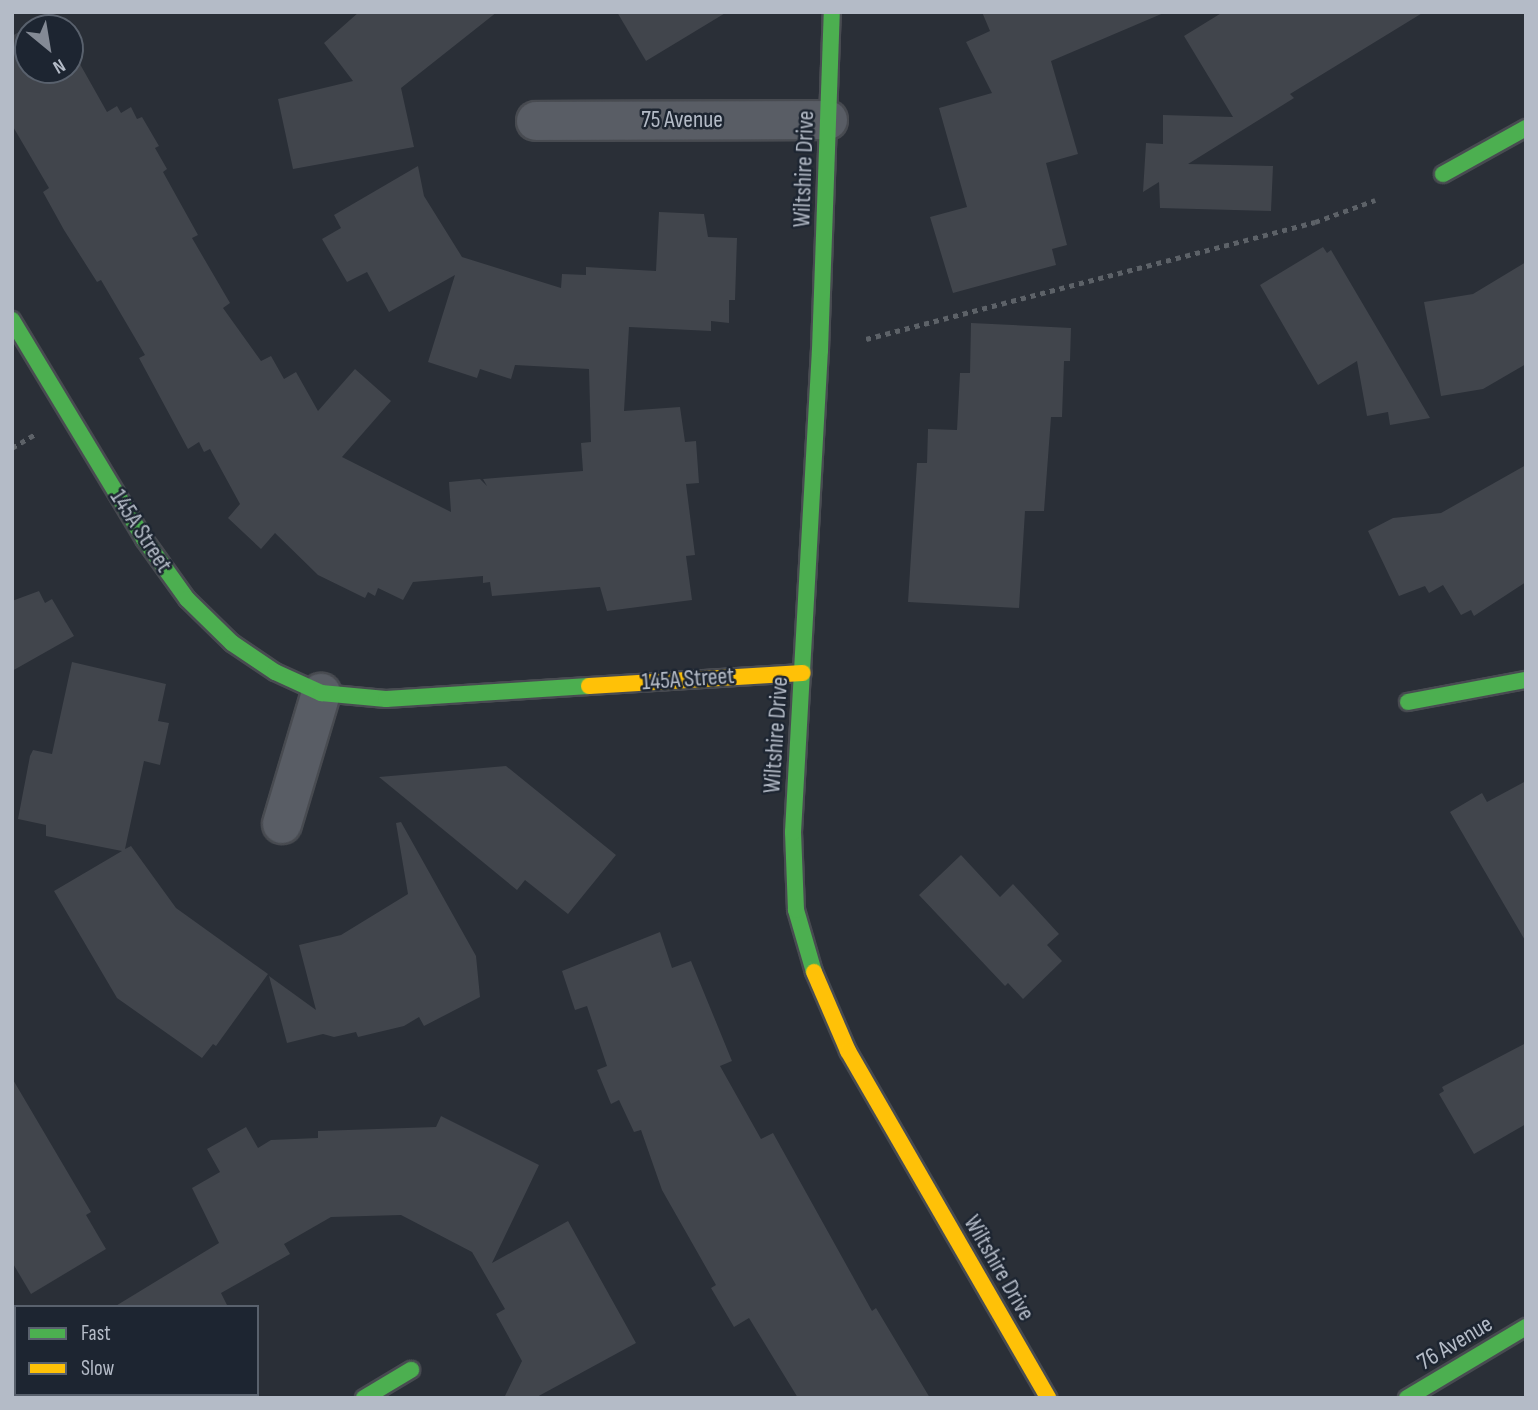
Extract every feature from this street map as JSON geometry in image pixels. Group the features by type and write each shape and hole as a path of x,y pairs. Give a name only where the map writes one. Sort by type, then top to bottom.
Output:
{"street":[{"name":"Wiltshire Drive","path":"832,12 803,673 793,832 796,910 818,984 848,1051 1048,1398"},
{"name":"75 Avenue","path":"536,121 828,120"},
{"path":"1443,174 1526,128"},
{"name":"145A Street","path":"12,320 144,539 187,599 232,643 275,673 321,693 386,699 803,673"},
{"path":"1408,702 1526,680"},
{"path":"282,824 321,693"},
{"name":"76 Avenue","path":"1407,1398 1526,1327"},
{"path":"364,1398 411,1370"}],"path":[{"path":"866,339 1315,222 1375,200"}],"building":[{"path":"359,12 497,12 401,88 414,147 293,169 278,99 353,81 324,43"},
{"path":"617,12 727,12 646,61"},
{"path":"982,12 1166,12 1051,61 1078,154 1046,163 1067,245 1052,249 1056,265 953,293 930,217 967,207 939,108 992,93 966,42 990,31"},
{"path":"1223,12 1424,12 1290,94 1294,98 1188,164 1273,166 1271,211 1160,208 1159,182 1143,192 1146,143 1163,144 1163,115 1233,117 1184,36"},
{"path":"14,35 14,84 84,84 84,71 107,112 117,106 121,113 131,107 137,119 142,117 159,146 155,148 167,169 163,172 198,235 192,238 230,303 223,308 261,361 271,356 284,379 296,372 318,411 355,369 391,401 342,457 451,512 449,482 480,479 487,486 483,479 583,471 581,443 591,442 589,369 515,365 511,379 480,369 477,378 428,362 455,275 389,312 367,272 347,282 322,239 341,228 334,215 418,166 424,196 462,257 561,288 562,274 586,275 586,267 656,271 659,212 704,214 708,237 737,238 735,300 729,300 729,323 711,321 711,331 629,327 624,411 680,407 685,442 696,441 699,483 686,484 695,555 686,556 692,600 607,611 600,587 492,596 490,582 483,583 483,576 413,582 403,600 378,588 375,596 368,592 365,598 318,575 275,533 261,549 228,518 240,504 210,449 204,452 199,442 188,449 139,358 145,355 101,280 97,282 43,192 49,188 12,125"},
{"path":"1323,247 1327,253 1331,250 1430,418 1390,425 1388,412 1367,416 1357,361 1318,385 1260,285"},
{"path":"1526,262 1526,364 1483,389 1441,396 1424,302 1473,294"},
{"path":"971,323 1071,328 1070,361 1064,361 1062,417 1051,417 1044,511 1025,511 1019,608 908,602 917,463 927,463 928,429 957,430 960,373 970,373"},
{"path":"1526,465 1526,582 1474,616 1471,610 1461,615 1443,585 1429,593 1425,586 1399,596 1368,531 1393,518 1441,513"},
{"path":"39,591 45,603 52,599 74,636 12,671 12,601"},
{"path":"72,662 166,684 158,721 169,723 160,765 144,761 125,849 131,846 176,908 268,974 216,1046 213,1044 202,1058 117,998 54,891 122,851 46,836 46,825 18,819 33,750 52,754"},
{"path":"506,766 616,855 568,914 525,880 517,890 379,777"},
{"path":"1526,781 1526,942 1450,812 1482,793 1487,802"},
{"path":"401,822 476,956 480,997 424,1026 419,1017 404,1026 358,1037 356,1032 334,1037 323,1034 287,1043 269,976 316,1010 299,945 341,935 408,894 396,823"},
{"path":"961,855 1000,897 1013,884 1059,934 1047,945 1062,961 1023,999 1008,983 1005,986 919,895"},
{"path":"660,932 672,968 691,961 732,1061 720,1066 761,1139 773,1133 872,1311 876,1308 930,1398 798,1398 749,1318 734,1327 711,1288 716,1285 662,1190 641,1130 634,1132 619,1100 611,1104 597,1070 607,1066 587,1006 575,1010 562,971"},
{"path":"1526,1043 1526,1124 1474,1154 1439,1094 1444,1091 1442,1087"},
{"path":"12,1078 91,1212 86,1215 106,1249 31,1294 12,1262"},
{"path":"441,1116 539,1165 492,1263 568,1221 636,1343 535,1398 504,1398 522,1361 496,1314 505,1309 472,1252 401,1215 331,1217 284,1244 290,1254 221,1293 227,1305 117,1305 219,1243 192,1188 220,1172 207,1149 246,1127 258,1148 271,1140 318,1138 318,1131 436,1127"}],"traffic: fast":[{"path":"814,972 796,910 793,832 820,350 832,12"},
{"path":"1443,174 1526,128"},
{"path":"12,320 144,539 187,599 232,643 275,672 321,693 386,699 589,686"},
{"path":"1408,702 1526,680"},
{"path":"1407,1398 1526,1327"},
{"path":"364,1398 411,1370"}],"traffic: slow":[{"path":"589,686 803,673"},
{"path":"814,972 848,1051 1048,1398"}]}
